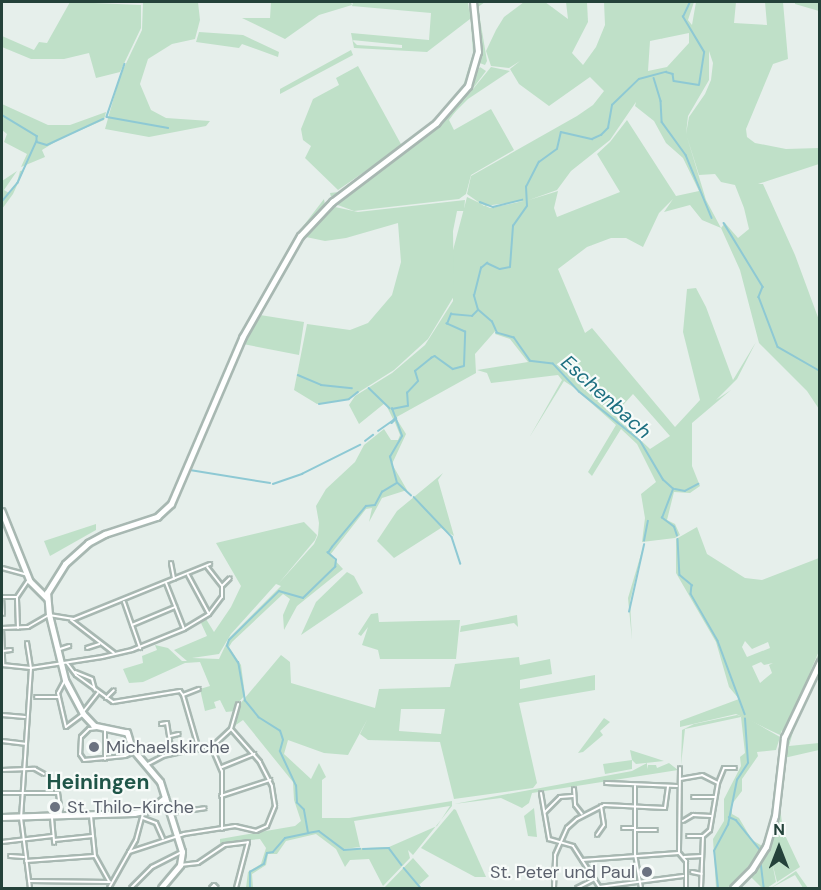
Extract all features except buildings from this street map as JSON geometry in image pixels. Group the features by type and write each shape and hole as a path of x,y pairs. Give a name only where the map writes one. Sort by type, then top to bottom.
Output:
{"main road":[{"path":"161,888 180,865 182,852 160,780 148,764 134,752 127,733 97,727 82,713 65,680 64,664 57,650 47,598 63,566 97,537 147,521 171,504 242,338 300,236 332,202 436,123 468,86 478,52 473,2"},
{"path":"2,511 28,576 47,598"},
{"path":"733,888 752,869 772,831 784,738 819,662"},
{"path":"2,817 52,818 144,811 165,798"}],"street":[{"path":"171,563 174,579"},
{"path":"72,620 124,602 208,566 222,586 222,597 209,615 184,629 140,648 115,654 64,664 31,668 2,665 2,628 28,627 49,615 72,620 99,644 115,654"},
{"path":"2,568 28,576 17,597 18,628"},
{"path":"188,575 209,615"},
{"path":"222,586 230,578"},
{"path":"166,583 184,629"},
{"path":"3,614 2,597 17,597"},
{"path":"124,602 140,648"},
{"path":"132,625 175,607"},
{"path":"27,643 31,668 21,818 24,857 30,888"},
{"path":"87,648 99,644"},
{"path":"57,650 69,646"},
{"path":"3,651 11,650"},
{"path":"64,664 94,690 113,702 180,690 199,750"},
{"path":"72,671 92,679 94,690"},
{"path":"65,680 59,688 59,697 66,727 82,713 98,693"},
{"path":"183,695 200,689"},
{"path":"106,698 114,690"},
{"path":"36,698 59,697"},
{"path":"148,764 172,754 212,747 231,729 238,705"},
{"path":"2,715 26,717"},
{"path":"161,724 173,722"},
{"path":"167,723 172,754"},
{"path":"97,727 82,734 80,756 87,761 134,752"},
{"path":"105,729 105,759"},
{"path":"129,852 177,835 239,826 256,831 267,826 275,804 270,780 254,754 231,729"},
{"path":"170,736 179,734"},
{"path":"2,741 25,744"},
{"path":"212,747 222,767 222,829"},
{"path":"222,767 254,754"},
{"path":"679,853 682,822 680,768"},
{"path":"688,836 703,836 710,830 715,797 719,793 718,783 724,768 735,768"},
{"path":"2,770 35,769 44,774"},
{"path":"606,783 624,782 635,786 668,786 702,775 718,783"},
{"path":"221,796 270,780"},
{"path":"635,786 635,854 641,888"},
{"path":"554,888 553,865 560,841 567,828 582,814 601,806 665,808 668,786"},
{"path":"574,789 573,796 582,814"},
{"path":"2,793 58,793 61,817"},
{"path":"541,793 549,840 573,846 599,888 683,876"},
{"path":"545,812 560,797 573,796"},
{"path":"693,797 715,797"},
{"path":"597,835 604,825 601,806"},
{"path":"169,814 205,808"},
{"path":"109,888 110,882 129,852 144,811"},
{"path":"682,822 693,815 711,816"},
{"path":"91,816 95,856 110,882"},
{"path":"52,818 54,840"},
{"path":"143,818 156,823 164,839"},
{"path":"623,828 656,830"},
{"path":"2,842 93,836"},
{"path":"701,888 703,836"},
{"path":"180,865 198,863 229,843 248,842 236,888"},
{"path":"131,888 153,867 182,852"},
{"path":"582,860 635,854 679,853 684,857 702,856"},
{"path":"10,855 24,857"},
{"path":"25,861 95,856"},
{"path":"684,857 683,876 686,888"},
{"path":"692,872 702,874"},
{"path":"577,888 593,880"},
{"path":"29,881 110,882"},
{"path":"623,884 624,888"},
{"path":"211,888 214,885 217,888"}],"green space":[{"path":"70,2 141,5 141,28 120,72 96,78 89,53 64,59 31,59 2,47 2,36 34,50 39,42 47,43"},
{"path":"143,2 198,2 200,20 195,39 172,44 148,59 140,84 151,110 166,118 210,121 206,126 149,137 105,129 120,76 142,30"},
{"path":"271,2 351,2 352,5 319,15 285,39 242,18 270,18"},
{"path":"353,2 468,2 469,10 472,2 476,55 467,84 438,120 386,162 340,191 410,142 446,108 463,86 473,53 470,11 470,19 427,52 354,48 352,41 357,45 402,48 402,45 352,40 351,33 429,40 431,13 352,6"},
{"path":"474,2 485,2 478,7 487,61 485,65 477,62"},
{"path":"524,2 545,2 568,19 566,2 587,2 588,22 572,53 583,65 596,47 605,25 604,2 694,2 688,20 692,25 696,2 736,2 734,23 767,25 765,2 783,2 788,59 773,64 746,129 747,137 755,143 786,149 819,148 819,164 758,184 763,184 795,255 819,320 819,409 807,391 759,343 740,270 721,228 702,220 690,205 664,212 673,199 659,213 643,247 626,238 611,238 587,247 558,269 585,333 592,328 675,427 700,400 683,332 687,289 696,288 706,307 733,380 756,342 737,379 716,400 731,390 692,423 692,466 700,486 690,493 674,492 667,520 675,524 680,535 675,538 642,542 645,518 641,494 656,482 637,444 621,429 592,476 588,472 616,425 564,381 529,438 562,380 558,375 491,383 487,373 477,370 528,362 510,339 495,334 497,329 475,354 476,373 393,419 385,403 359,424 349,405 355,396 392,373 425,345 453,301 452,254 467,197 480,203 467,194 471,176 577,116 593,105 604,91 590,77 549,106 519,84 510,69 520,61 509,68 491,66 486,51 496,30 504,17","holes":["689,33 689,43 667,67 648,71 650,41","709,51 713,63 711,80 705,94 689,117 686,134 688,116 709,80","636,102 635,106 654,121 666,143 683,158 699,191 676,196 627,120 610,142 597,154 620,192 557,217 554,208 558,191 529,200 557,190 571,171 610,140","687,137 699,175 715,174 721,182 735,185 749,229 738,238 725,223 721,228 706,200","524,201 490,208 485,206","633,394 670,436 650,449 614,415"]},
{"path":"795,2 819,2 819,11 795,4"},
{"path":"199,32 243,35 279,52 278,57 242,44 239,48 196,42"},
{"path":"351,50 353,55 280,94 280,89"},
{"path":"358,66 402,146 338,190 305,158 311,146 303,140 301,129 313,99 339,85 336,78"},
{"path":"480,67 486,71 449,120 454,130 491,109 514,150 471,175 466,194 459,199 354,211 335,204 447,115"},
{"path":"491,67 510,71 468,99 451,116"},
{"path":"2,104 48,125 70,125 106,112 104,120 60,139 42,150 45,157 21,167 27,154 4,142 7,134 2,130"},
{"path":"24,170 13,194 2,209 2,181 17,171 4,190 9,193 17,182 20,171"},
{"path":"324,199 325,205 299,235 255,310 294,238"},
{"path":"465,200 464,211 457,211 453,231 454,296 428,339 394,370 348,399 317,404 294,390 307,324 350,330 368,323 392,295 401,262 398,223 346,238 325,241 306,237 322,217 335,207 358,212"},
{"path":"333,204 306,235 259,312 302,235"},
{"path":"260,315 304,322 299,355 243,344"},
{"path":"396,418 406,434 392,464 407,490 382,498 369,522 372,508 366,509 330,555 343,569 297,606 284,630 283,615 290,599 283,594 232,642 229,647 241,665 245,695 239,702 236,701 235,711 226,712 220,700 214,702 216,708 205,711 200,689 210,686 200,662 185,663 143,682 129,683 123,669 143,663 142,656 157,650 155,645 168,648 182,661 187,661 174,650 207,636 201,623 206,619 214,632 231,607 241,586 216,543 304,522 317,535 315,540 279,583 314,544 318,535 319,523 316,506 326,489 355,462 364,445 384,429 391,440 398,440 400,435 394,420","holes":["276,584 281,586 229,638 219,659 192,658 219,654 231,634"]},
{"path":"443,473 438,480 454,536 441,528 394,558 377,541 397,511"},
{"path":"96,524 96,530 50,556 44,541"},
{"path":"697,527 707,554 745,578 762,580 819,558 819,651 808,677 819,653 819,659 783,735 782,730 780,735 736,714 680,727 680,721 739,699 729,687 716,642 676,573 676,539","holes":["745,641 752,649 768,642 770,648 747,657 742,647","761,662 764,665 773,663 769,665 772,673 760,683 752,666"]},
{"path":"644,544 630,601 632,640 628,598"},
{"path":"347,572 354,576 363,593 301,635 316,602"},
{"path":"378,613 379,622 460,620 456,659 380,659 378,650 362,645 368,627 361,636 358,634 371,614"},
{"path":"517,615 518,627 514,623 460,632 461,626"},
{"path":"281,655 290,662 291,683 375,708 379,689 450,687 455,664 519,657 520,665 550,659 552,674 520,680 520,689 595,675 595,690 519,703 537,783 533,788 454,799 440,742 368,740 360,734 367,720 348,755 324,753 288,740 284,754 311,779 319,763 326,777 322,780 322,818 349,818 452,801 452,806 441,820 450,806 354,821 360,847 344,849 389,847 436,827 413,855 408,850 410,858 383,886 369,859 350,860 345,867 336,849 316,834 286,841 277,854 268,854 266,865 252,874 253,888 246,888 248,872 261,864 266,848 260,839 220,843 220,839 295,826 301,821 294,800 293,782 243,720 233,727 239,705","holes":["401,709 445,709 441,734 399,731"]},
{"path":"802,700 789,746 819,743 819,750 784,758 780,807 783,831 800,867 777,882 772,862 776,882 767,888 762,888 750,876 736,888 751,873 769,841 783,745"},
{"path":"737,715 747,718 780,737 776,750 757,752 758,756 742,779 742,791 732,804 732,814 739,818 752,840 764,847 736,881 727,888 716,888 713,839 724,821 724,799 741,766 740,757 745,753 741,717 685,729 681,765 682,730 694,724"},
{"path":"604,718 610,722 600,731 603,735 583,752 578,753"},
{"path":"630,750 664,761 636,764 632,760"},
{"path":"632,760 632,769 605,774 603,764"},
{"path":"647,763 647,769 648,765 656,765 657,768 669,763 678,770 532,793 529,803 522,808 501,798 454,804 632,771"},
{"path":"534,808 537,837 528,836 524,816"},
{"path":"454,809 486,877 475,877 421,848"},
{"path":"413,858 429,876 419,885 422,888 384,888"},
{"path":"796,871 808,888 803,888 795,875 771,888"}],"waterway":[{"path":"677,536 674,527 662,518 673,489 663,480 640,441 579,392 553,364 530,361 514,338 497,333 492,322 478,310 474,296 481,268 487,263 500,269 510,267 513,226 527,206 526,187 539,162 557,149 561,132 592,139 601,135 608,128 612,105 639,79 666,72 673,74 674,81 699,85 704,52 683,17 690,2"},
{"path":"125,64 107,117 168,128"},
{"path":"654,78 661,101 662,122 686,155 712,218"},
{"path":"2,115 37,136 37,141 18,183 2,202"},
{"path":"37,142 47,145 103,119"},
{"path":"335,196 354,182"},
{"path":"480,202 493,207 522,200"},
{"path":"724,223 763,287 759,297 778,347 820,371"},
{"path":"250,888 250,872 264,864 267,853 273,852 285,838 308,833 304,810 297,803 296,786 280,751 283,740 280,731 259,718 245,701 238,663 227,646 229,640 279,591 303,598 335,567 336,560 328,553 332,547 366,506 375,505 382,492 397,483 390,457 402,436 392,409 408,406 407,393 418,381 415,371 431,358 435,356 453,369 464,366 465,332 447,324 451,314 472,316 478,310"},
{"path":"298,375 321,385 352,388"},
{"path":"369,388 390,408"},
{"path":"319,404 349,399 358,392"},
{"path":"391,422 395,418"},
{"path":"378,431 391,422"},
{"path":"365,441 373,435"},
{"path":"273,484 302,474 360,445"},
{"path":"190,470 270,483"},
{"path":"398,483 411,495"},
{"path":"675,489 685,491 698,484"},
{"path":"414,497 452,537 461,564"},
{"path":"644,541 648,521"},
{"name":"Eschenbach","path":"678,539 680,575 692,585 691,594 718,641 745,714"},
{"path":"629,612 644,545"},
{"name":"Eschenbach","path":"718,888 714,851 728,825 737,780 748,763 745,719"},
{"path":"729,817 736,820 760,850"},
{"path":"308,833 319,831 344,850 360,849"},
{"path":"363,849 389,848 402,865"},
{"path":"761,862 764,888"},
{"path":"404,868 421,888"}],"place":[{"name":"Michaelskirche","path":"94,747"},
{"name":"St. Thilo-Kirche","path":"55,807"},
{"name":"St. Peter und Paul","path":"647,872"}],"district":[{"name":"Heiningen","path":"98,782"}]}
